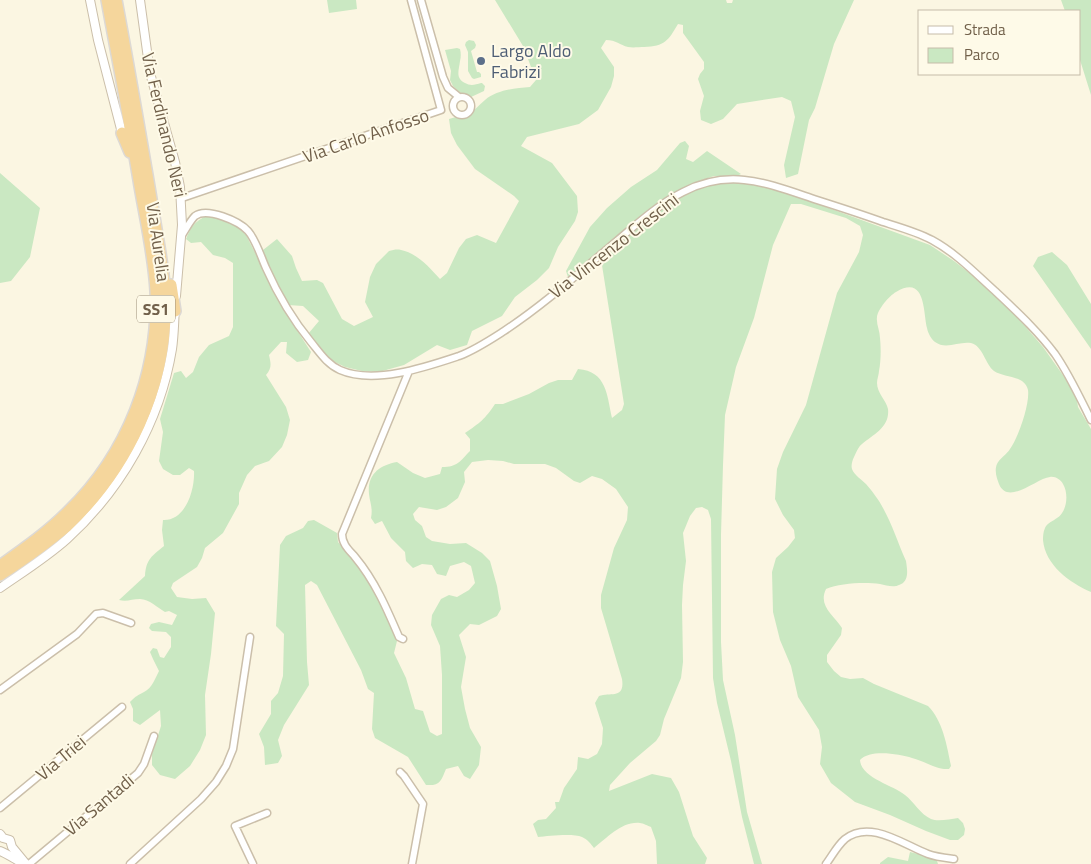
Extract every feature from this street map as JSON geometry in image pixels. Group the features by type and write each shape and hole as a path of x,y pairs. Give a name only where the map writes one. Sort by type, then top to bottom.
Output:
{"highway":[{"name":"Via Aurelia","path":"0,566 37,540 65,515 104,470 127,432 150,367 155,332 156,288 151,247 107,0"},
{"name":"Via Aurelia","path":"0,576 54,537 92,499 114,469 131,441 145,413 155,382 163,338 165,290 153,206 116,0"},
{"path":"125,51 137,89 160,214 175,311"},
{"path":"122,133 140,184"}],"street":[{"path":"90,0 98,40 112,88 122,133"},
{"name":"Via Ferdinando Neri","path":"0,588 67,539 97,508 124,473 153,415 162,391 172,349 182,236 182,198 179,176 150,73 140,0"},
{"name":"Via Carlo Anfosso","path":"182,198 441,110 411,0"},
{"path":"421,0 443,77 448,88 458,97 465,97 471,105 466,114 455,113 453,102 458,97"},
{"path":"441,110 453,108"},
{"name":"Via Vincenzo Crescini","path":"182,236 192,220 199,214 215,215 233,221 245,228 250,233 285,306 330,364 340,370 353,374 378,375 429,366 476,348 534,309 645,217 677,195 706,182 725,178 740,178 776,186 907,230 929,238 943,246 976,273 1046,343 1063,367 1091,420"},
{"path":"403,639 399,637 391,618 362,565 344,544 342,534 409,371"},
{"path":"0,690 77,634 96,614 103,613 131,624"},
{"path":"130,864 201,799 216,782 226,766 233,749 250,637"},
{"name":"Via Triei","path":"0,808 122,707"},
{"name":"Via Santadi","path":"26,864 139,771 154,736"},
{"path":"400,772 405,776 423,804 412,864"},
{"path":"253,864 235,826 267,813"},
{"path":"826,864 846,838 864,832 887,835 930,855 954,859"},
{"path":"1,837 10,840 6,850 11,857 26,864"}],"green space":[{"path":"327,0 356,0 357,9 329,13"},
{"path":"495,0 726,0 727,3 732,3 733,0 854,0 834,44 815,108 809,120 798,174 786,178 784,165 795,117 791,101 782,97 737,104 723,119 711,124 701,120 700,111 704,96 698,79 704,69 704,62 683,33 683,25 678,24 665,42 657,45 630,47 606,40 601,48 614,67 614,76 611,87 598,110 579,124 527,137 521,146 552,163 577,196 578,212 575,221 558,247 549,268 515,297 502,316 472,331 467,345 450,350 437,345 404,365 379,372 345,367 327,358 308,334 319,321 303,306 288,305 265,262 263,250 277,239 292,256 302,281 317,280 323,283 342,319 354,326 373,317 365,302 370,277 376,264 389,251 400,250 412,254 440,279 447,273 459,248 466,239 477,235 496,243 519,201 475,169 457,145 451,133 449,119 468,117 485,100 495,94 506,90 530,87 536,80 523,46"},
{"path":"1061,0 1091,0 1091,95 1081,63 1081,10 1065,10"},
{"name":"Largo Aldo Fabrizi","path":"469,40 474,41 476,45 471,51 477,72 481,74 481,77 474,79 468,71 468,52 465,45"},
{"name":"Largo Aldo Fabrizi","path":"460,49 461,54 458,74 460,79 469,85 482,83 485,86 484,91 471,97 457,90 450,80 451,71 445,50"},
{"path":"685,141 689,146 686,159 693,162 707,151 741,174 737,176 714,176 677,192 650,211 568,277 566,271 590,227 607,208 631,187 657,170 680,143"},
{"path":"0,173 40,208 30,257 11,281 0,283"},
{"path":"721,181 738,182 782,191 930,245 954,261 1012,311 1043,347 1065,378 1077,400 1078,407 1091,429 1091,592 1075,584 1060,572 1048,557 1045,549 1043,533 1045,528 1063,512 1065,507 1066,493 1062,483 1056,478 1044,478 1016,492 1009,492 1003,490 997,480 997,464 1009,451 1023,421 1028,396 1026,385 1019,379 994,371 981,351 971,343 944,345 935,342 927,330 921,297 918,291 913,288 906,288 896,292 879,310 877,320 881,354 877,383 878,390 887,406 888,415 880,430 859,447 853,460 852,468 854,473 875,496 886,514 906,561 907,576 903,583 896,586 860,583 838,585 826,589 824,595 825,605 842,628 841,635 827,655 827,662 841,677 850,679 863,678 928,706 933,712 941,726 946,742 951,766 949,769 940,768 906,756 892,754 871,754 860,760 866,772 900,791 927,817 937,820 958,818 963,823 964,835 958,840 950,840 926,831 855,802 831,783 820,764 822,747 819,730 798,697 791,666 780,640 773,612 772,572 776,558 795,538 794,530 783,515 775,499 777,469 783,452 806,405 837,293 859,252 863,235 860,226 846,218 801,204 791,204 773,245 754,318 736,367 725,415 721,535 723,680 735,735 747,812 762,864 754,864 717,703 713,678 711,519 708,510 702,507 696,508 690,516 683,533 686,561 682,605 683,662 681,678 664,719 660,735 656,741 630,763 610,785 609,791 652,774 671,778 679,792 693,836 707,858 705,864 657,864 656,841 651,827 641,823 633,823 621,827 594,848 586,839 573,835 538,837 533,824 538,820 546,819 556,808 555,802 559,802 564,788 577,769 578,757 588,759 597,754 602,744 603,728 595,703 599,696 616,694 621,690 622,679 601,608 601,595 614,548 627,520 628,507 616,489 602,479 592,476 580,483 556,468 545,464 514,464 488,460 472,462 464,472 465,482 458,498 446,507 437,510 419,507 413,514 415,520 422,526 426,537 432,541 450,544 466,543 482,553 490,561 497,586 501,609 497,616 479,625 470,624 459,635 466,657 461,687 465,709 470,728 481,747 479,765 470,779 464,776 458,766 446,769 437,784 426,785 408,757 375,738 372,729 374,693 368,689 361,670 317,585 311,581 305,585 309,685 284,725 278,740 282,756 278,763 265,765 264,747 259,734 271,714 271,701 278,693 283,676 284,634 276,626 280,545 286,536 303,528 308,521 314,520 337,533 338,542 365,572 394,627 397,641 394,653 406,678 415,709 423,711 430,732 437,736 442,734 440,646 431,625 432,615 441,599 449,595 457,597 469,590 475,583 471,566 464,562 450,566 446,576 437,574 432,565 422,564 413,568 406,561 405,552 391,538 382,521 375,524 371,518 372,508 369,487 372,476 385,465 397,462 413,473 425,478 440,474 442,467 455,465 470,451 470,439 465,433 482,420 495,404 503,404 558,380 572,380 578,369 595,374 600,380 607,393 612,418 622,410 624,404 601,259 666,205 683,194"},
{"path":"206,216 228,221 246,235 286,313 311,352 308,360 297,362 286,353 287,342 281,342 269,355 270,366 266,375 286,407 290,420 282,447 269,461 255,466 247,475 239,493 239,504 223,533 205,548 197,567 173,583 171,588 177,597 206,598 215,613 205,695 206,735 200,750 190,766 175,779 160,775 152,765 152,754 161,726 160,710 140,725 133,721 133,709 130,702 149,688 159,671 150,652 153,648 157,649 160,657 164,658 171,647 171,637 166,632 152,631 149,628 151,624 159,622 172,625 177,615 169,611 165,612 143,599 119,600 145,576 150,558 164,546 163,520 171,519 178,515 188,503 191,495 194,471 189,468 180,475 173,475 163,469 159,461 163,432 160,419 174,373 181,371 186,378 193,372 199,357 209,345 229,336 233,327 233,263 225,258 213,255 201,242 191,243 186,239 193,225"},
{"path":"1052,252 1067,265 1091,304 1091,349 1033,266 1038,257"},
{"path":"910,852 931,857 938,864 880,864 888,857 908,861"}],"place":[{"name":"Largo Aldo Fabrizi","path":"481,61"}]}
